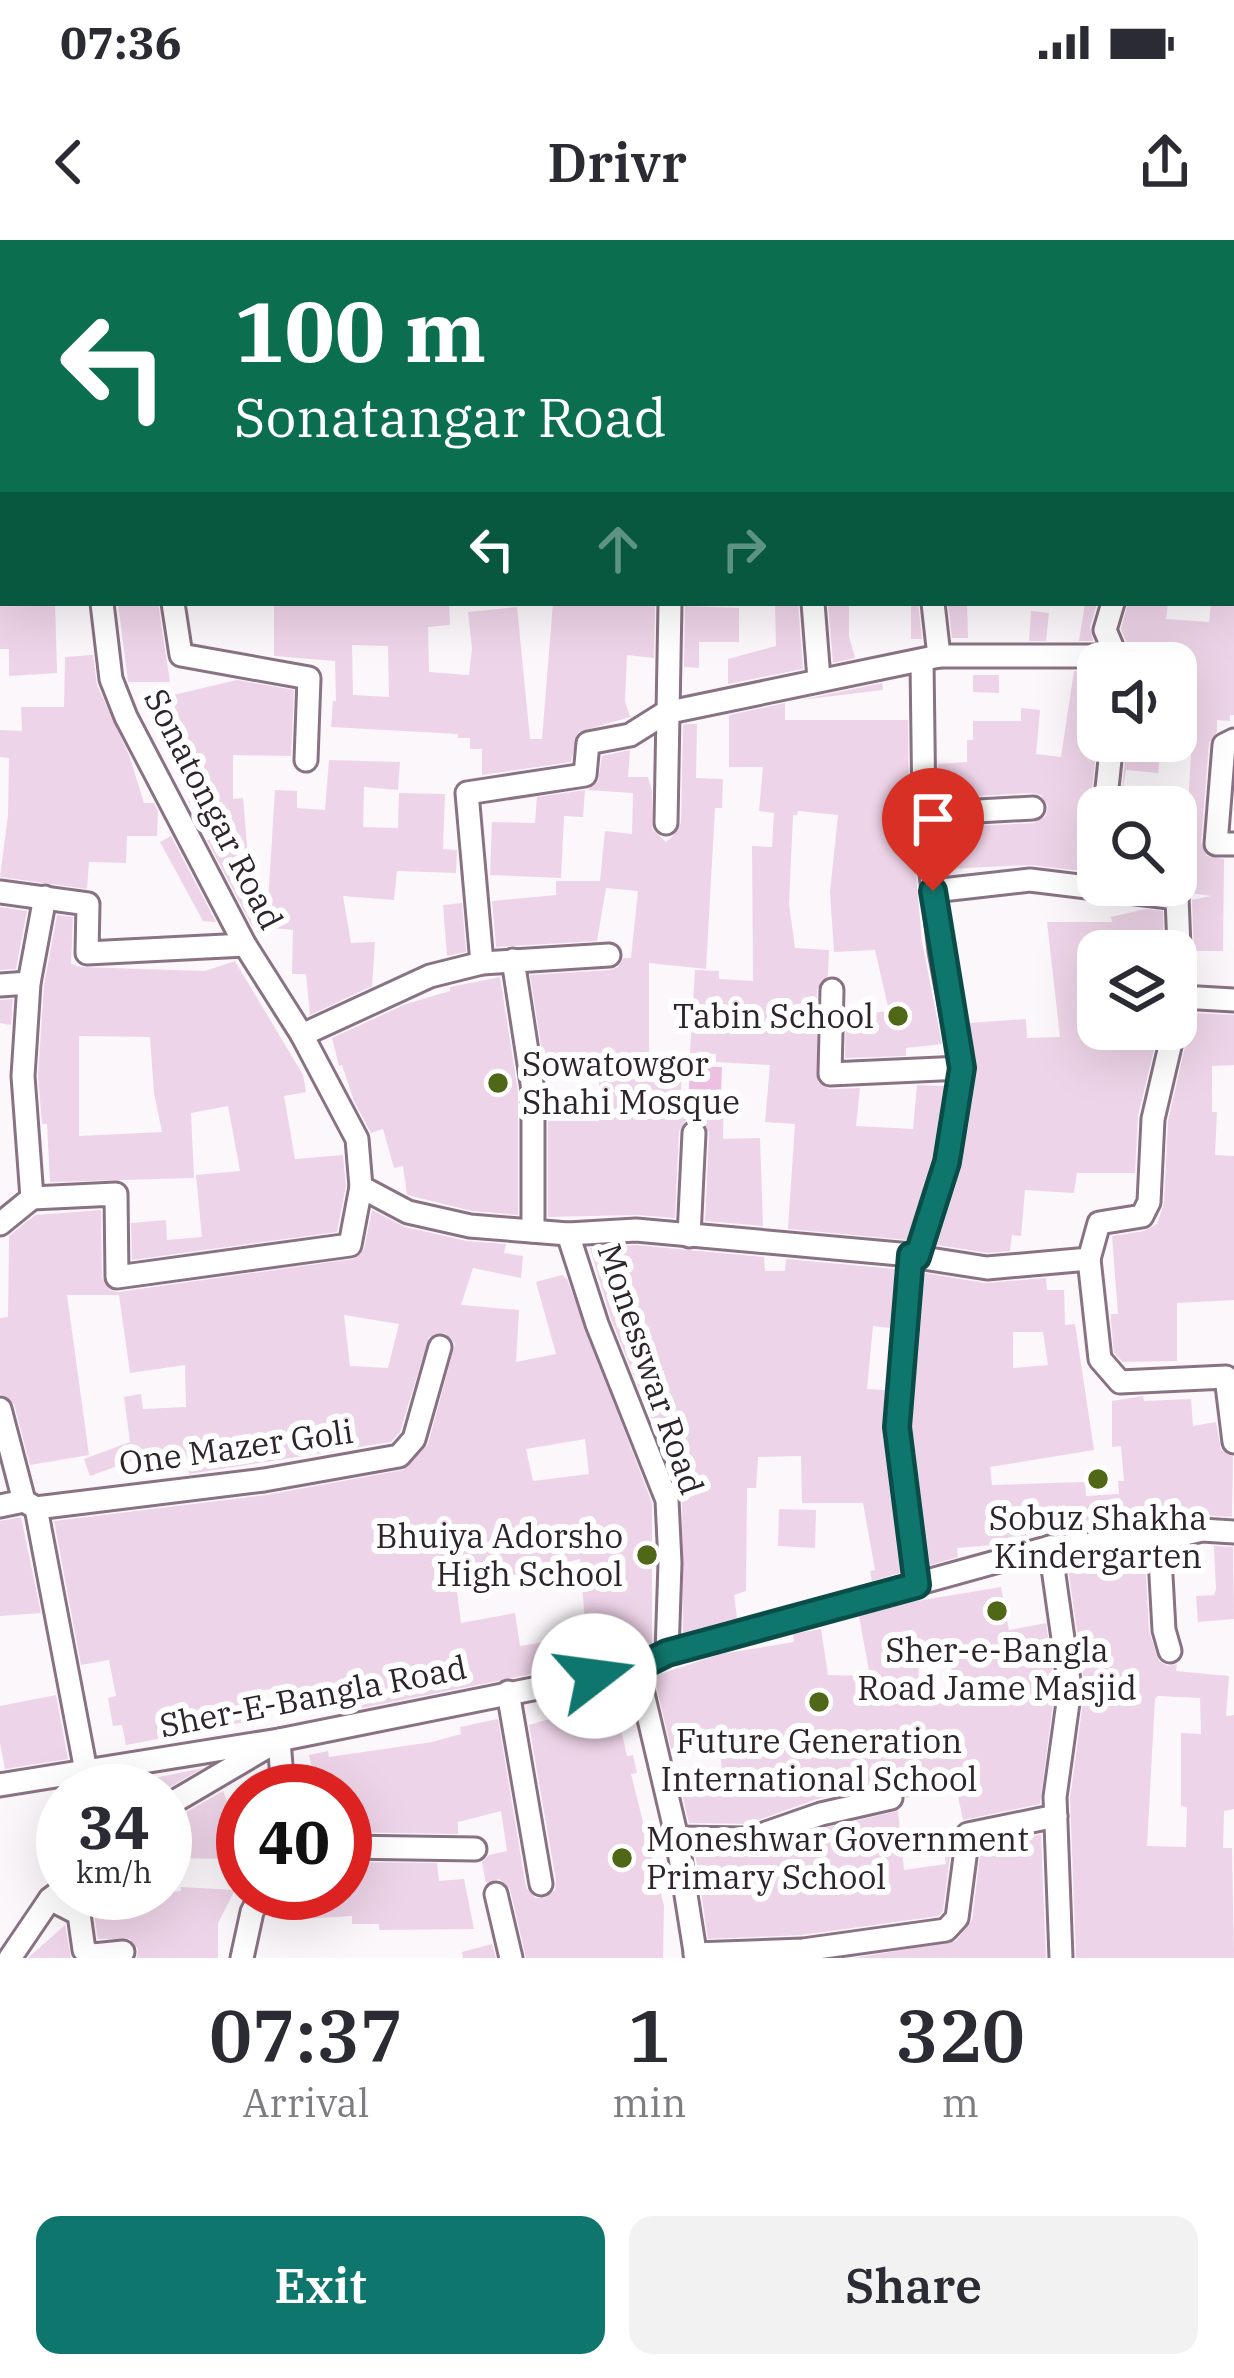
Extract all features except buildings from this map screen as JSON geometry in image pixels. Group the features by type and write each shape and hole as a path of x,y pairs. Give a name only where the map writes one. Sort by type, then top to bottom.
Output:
{"street":[{"name":"Sonatongar Road","path":"102,606 111,679 126,716 245,945 302,1035 357,1139 361,1187"},
{"path":"173,606 181,655 309,678 306,760"},
{"path":"666,823 670,606"},
{"path":"813,606 819,680"},
{"path":"917,1585 897,1427 914,1256 947,1162 962,1068 940,951 924,814 933,606"},
{"path":"1109,642 1105,630 1112,606"},
{"path":"482,963 467,793 585,775 588,743 630,735 665,713 930,659 1077,660"},
{"path":"1234,740 1224,745 1216,844 1234,844"},
{"path":"924,814 1033,808"},
{"path":"933,891 1030,880 1177,898 1178,930"},
{"path":"0,892 88,904 87,952 245,945"},
{"path":"32,1198 23,1076 29,983 45,897"},
{"path":"302,1035 430,976 482,963 609,955"},
{"path":"513,960 533,1090 533,1231"},
{"path":"0,985 29,983"},
{"path":"832,990 830,1073 962,1068"},
{"path":"1197,998 1234,1000"},
{"path":"1169,1050 1154,1119 1149,1202 1142,1216 1099,1223 1089,1259 1100,1359 1120,1382 1226,1376 1234,1442"},
{"path":"689,1236 694,1133"},
{"path":"0,1224 32,1198 116,1194 117,1277 350,1245 361,1187 407,1212 470,1226 568,1234"},
{"name":"Monesswar Road","path":"667,1653 668,1500 568,1234 636,1230 914,1256 987,1268 1089,1259"},
{"name":"One Mazer Goli","path":"30,1505 264,1480 400,1456 414,1438 440,1347"},
{"path":"0,1409 30,1505 84,1764"},
{"path":"0,1506 30,1505"},
{"name":"Sher-E-Bangla Road","path":"134,1764 637,1668 667,1653 1050,1546 1159,1540 1202,1530 1234,1532"},
{"path":"1159,1540 1164,1630 1170,1651"},
{"path":"1050,1546 1070,1688 1059,1800 1061,1958"},
{"path":"637,1668 676,1838 696,1956 803,1950 946,1930 957,1918 968,1834 1059,1800"},
{"path":"508,1692 541,1885"},
{"path":"192,1791 279,1740 281,1764"},
{"name":"Sher-E-Bangla Road","path":"0,1785 36,1780"},
{"path":"676,1838 749,1839 821,1814 891,1798"},
{"path":"372,1848 476,1850"},
{"path":"496,1894 511,1958"},
{"path":"10,1958 37,1920"},
{"path":"80,1920 84,1950 93,1955 123,1952"},
{"path":"242,1958 250,1920"}],"shaded area":[{"path":"690,1066 722,1067 721,1090 689,1089"}],"place":[{"name":"Tabin School","path":"898,1016"},
{"name":"Sowatowgor Shahi Mosque","path":"498,1083"},
{"name":"Sobuz Shakha Kindergarten","path":"1098,1479"},
{"name":"Bhuiya Adorsho High School","path":"647,1555"},
{"name":"Sher-e-Bangla Road Jame Masjid","path":"997,1611"},
{"name":"Future Generation International School","path":"819,1702"},
{"name":"Moneshwar Government Primary School","path":"622,1858"}],"route":[{"path":"594,1676 637,1668 667,1653 917,1585 897,1427 911,1255 917,1257 947,1162 962,1068 933,891"}]}
